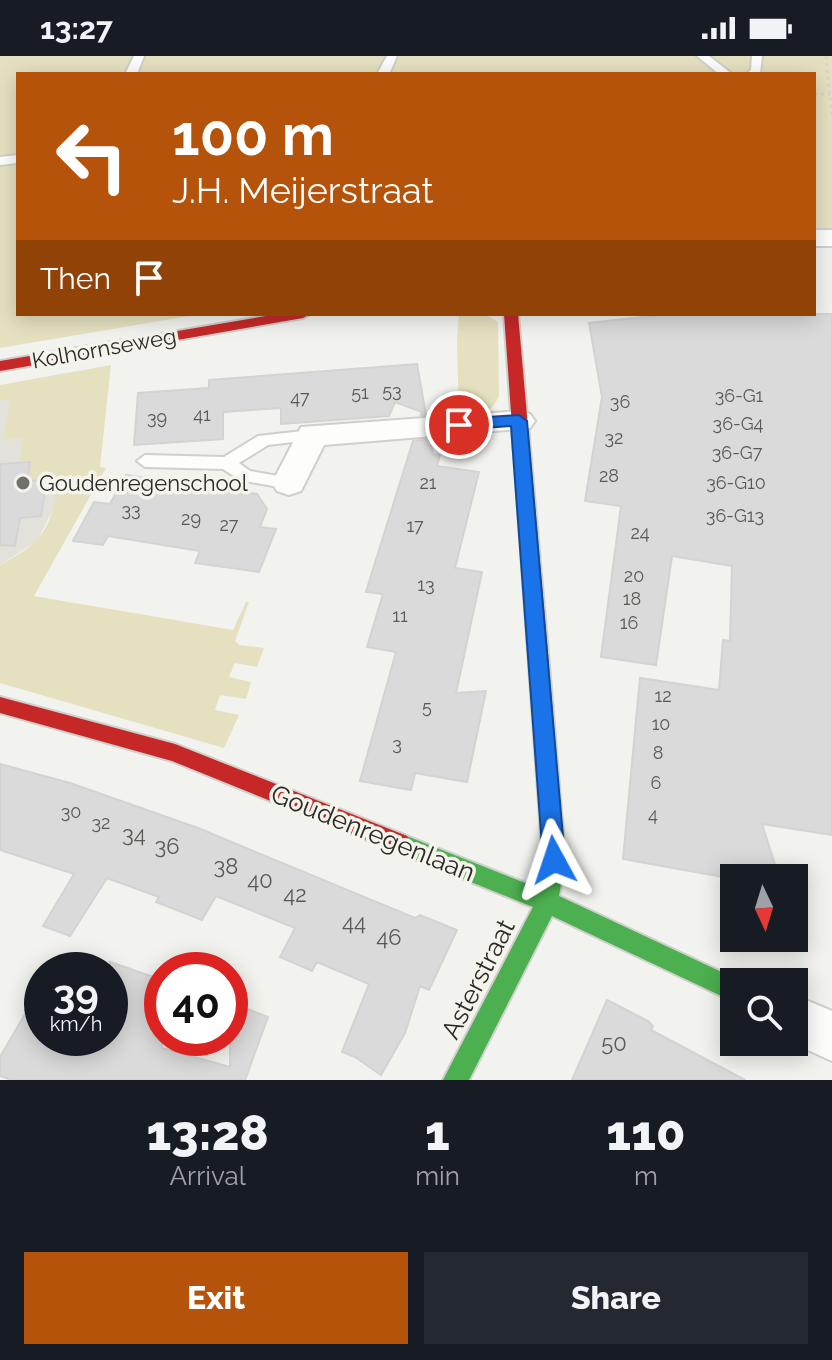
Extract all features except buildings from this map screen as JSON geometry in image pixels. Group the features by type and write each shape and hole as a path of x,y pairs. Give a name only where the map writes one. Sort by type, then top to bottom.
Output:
{"street":[{"name":"Kolhornseweg","path":"0,366 291,316"},
{"name":"Asterstraat","path":"456,1080 547,902 554,860 511,316"},
{"path":"289,483 312,435 519,421"},
{"name":"Goudenregenlaan","path":"0,705 175,753 547,902 720,983"},
{"path":"808,1025 832,1036"}],"lane":[{"path":"702,56 723,72"},
{"path":"227,463 264,440 312,435"},
{"path":"145,461 227,463 246,476 289,483"}],"path":[{"path":"826,56 832,115"}],"shaded area":[{"path":"0,56 832,56 832,233 816,233 816,72 16,72 16,316 189,316 0,348"},
{"path":"459,316 488,316 498,322 499,396 488,410 459,417"},
{"path":"111,365 100,467 106,468 34,596 233,630 246,602 249,602 235,641 239,645 264,648 257,667 235,663 229,677 251,682 246,699 220,695 215,710 239,715 224,748 0,683 0,565 25,550 41,535 51,515 57,486 47,486 46,480 27,481 30,462 19,463 23,438 3,439 11,400 0,400 0,385"},
{"name":"Goudenregenschool","path":"0,400 11,400 23,438 20,463 30,462 47,480 58,486 55,506 37,541 0,565"}],"traffic: fast":[{"path":"456,1080 547,902 554,860 539,665"},
{"path":"399,843 547,902 720,983"}],"traffic: jam":[{"path":"0,366 291,316"},
{"path":"511,316 539,665"},
{"path":"0,705 175,753 399,843"}],"place":[{"name":"Goudenregenschool","path":"23,483"}],"route":[{"path":"459,425 519,421 554,860"}]}
